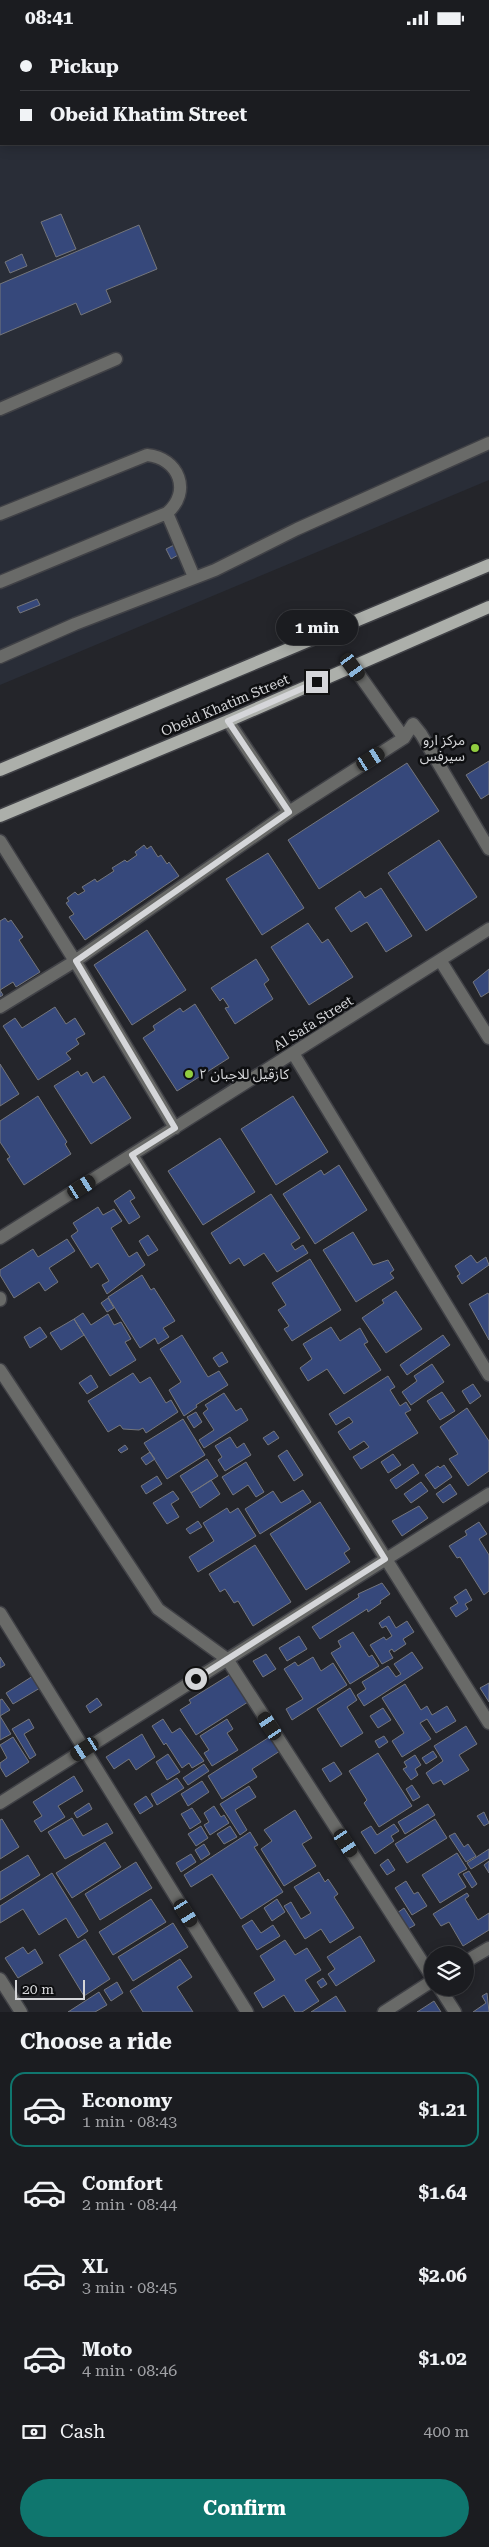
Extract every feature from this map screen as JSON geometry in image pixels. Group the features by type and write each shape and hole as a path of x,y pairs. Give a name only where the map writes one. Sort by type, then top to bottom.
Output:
{"main road":[{"name":"Obeid Khatim Street","path":"0,770 489,565"},
{"name":"Obeid Khatim Street","path":"0,816 228,721 489,607"}],"street":[{"path":"0,409 116,359"},
{"path":"0,657 74,624 216,570 297,529 489,443"},
{"path":"0,514 147,455 164,459 172,465 180,481 178,500 166,513 0,582"},
{"path":"166,513 194,577"},
{"path":"353,667 404,738"},
{"path":"228,721 289,812"},
{"path":"0,1007 76,961 289,812 404,738 413,724 440,764 489,849"},
{"path":"0,841 76,961 175,1128"},
{"name":"Al Safa Street","path":"0,1238 489,929"},
{"path":"440,960 489,1038"},
{"path":"293,1053 489,1375"},
{"path":"132,1155 489,1723"},
{"path":"0,1370 158,1609 227,1659 424,1965"},
{"path":"0,1803 489,1494"},
{"path":"0,1613 247,2012"},
{"path":"474,1957 489,1948"},
{"path":"0,1979 21,2012"},
{"path":"384,2012 424,1986"},
{"path":"445,1996 455,2012"}],"shaded area":[{"path":"0,145 489,145 489,480 0,685"}],"building":[{"path":"61,214 76,249 56,257 41,222"},
{"path":"139,225 157,269 106,290 111,302 81,315 76,303 0,335 0,284"},
{"path":"22,254 27,266 10,273 5,262"},
{"path":"176,544 180,554 171,559 166,549"},
{"path":"37,599 40,605 20,613 17,607"},
{"path":"489,761 489,794 481,799 466,775"},
{"path":"407,763 439,811 319,889 288,840"},
{"path":"439,840 477,897 426,931 388,873"},
{"path":"144,845 147,849 151,846 158,857 161,855 167,864 169,862 179,876 85,940 69,917 74,914 66,903 69,901 67,898 75,892 78,895 85,891 82,887 95,879 97,882 114,871 112,868 125,860 127,862 137,855 135,852"},
{"path":"268,853 304,908 262,935 226,879"},
{"path":"381,888 412,936 386,952 367,922 351,932 335,908 360,891 365,898"},
{"path":"5,918 8,922 11,920 23,937 19,940 40,972 16,987 13,982 0,990 0,921"},
{"path":"308,923 322,943 328,939 353,977 309,1005 271,947"},
{"path":"147,930 186,990 132,1025 94,965"},
{"path":"256,959 269,980 264,984 273,999 235,1024 225,1008 229,1007 223,998 220,1001 211,988"},
{"path":"489,969 489,992 481,997 473,982"},
{"path":"195,1004 229,1058 177,1091 143,1038 155,1030 153,1026 180,1008 183,1012"},
{"path":"55,1007 66,1024 75,1018 85,1034 76,1039 79,1044 66,1053 71,1059 38,1080 3,1026 15,1018 22,1028"},
{"path":"0,1064 19,1094 0,1106"},
{"path":"78,1071 81,1076 87,1072 93,1083 104,1076 131,1118 91,1144 54,1086"},
{"path":"38,1096 67,1142 65,1144 71,1154 24,1185 7,1159 10,1157 0,1142 0,1121"},
{"path":"293,1096 328,1152 276,1185 241,1129"},
{"path":"220,1138 255,1192 203,1225 168,1171"},
{"path":"339,1165 367,1210 315,1244 283,1194 321,1170 324,1175"},
{"path":"130,1190 135,1198 130,1201 140,1217 129,1224 114,1201"},
{"path":"271,1194 300,1238 291,1244 295,1250 303,1245 308,1253 277,1272 264,1253 244,1266 239,1258 230,1264 211,1233"},
{"path":"98,1207 103,1215 114,1209 122,1221 111,1228 129,1257 137,1252 145,1265 107,1294 102,1285 109,1281 98,1263 91,1268 71,1236 78,1231 73,1223"},
{"path":"353,1232 373,1265 388,1260 394,1270 390,1273 394,1278 356,1302 323,1250"},
{"path":"148,1235 158,1250 148,1256 139,1241"},
{"path":"67,1239 75,1251 49,1268 58,1282 45,1291 39,1282 14,1298 0,1275 0,1270 33,1249 38,1257"},
{"path":"471,1255 477,1263 486,1257 489,1265 462,1284 457,1276 460,1274 455,1266"},
{"path":"310,1259 341,1310 292,1341 284,1329 289,1326 278,1310 286,1305 272,1283"},
{"path":"142,1275 151,1290 154,1288 175,1321 163,1328 169,1337 158,1344 155,1338 140,1348 108,1297"},
{"path":"396,1291 422,1329 386,1353 362,1318 384,1303 382,1300"},
{"path":"488,1293 489,1295 489,1340 469,1304"},
{"path":"108,1298 114,1308 107,1312 101,1303"},
{"path":"83,1313 91,1325 108,1314 114,1325 121,1322 131,1339 125,1342 136,1360 110,1376 74,1319"},
{"path":"74,1319 84,1335 61,1350 50,1333"},
{"path":"40,1327 47,1337 30,1348 24,1337"},
{"path":"331,1327 340,1341 360,1328 368,1342 364,1344 381,1370 344,1394 327,1369 308,1381 300,1368 312,1359 303,1344"},
{"path":"182,1335 208,1377 219,1371 228,1385 196,1405 197,1407 184,1416 169,1390 181,1382 160,1349"},
{"path":"443,1335 450,1345 407,1375 400,1365"},
{"path":"222,1352 228,1362 219,1367 213,1358"},
{"path":"432,1364 444,1382 411,1405 402,1392 417,1381 414,1376"},
{"path":"133,1373 140,1383 150,1377 166,1403 171,1400 178,1412 146,1433 143,1428 139,1430 123,1429 120,1425 108,1432 88,1401"},
{"path":"91,1375 98,1387 87,1394 79,1383"},
{"path":"388,1376 395,1387 390,1390 400,1406 406,1402 411,1410 405,1413 418,1433 361,1469 353,1457 369,1447 364,1441 350,1450 338,1432 353,1422 349,1417 336,1425 329,1414"},
{"path":"473,1384 481,1396 470,1404 462,1391"},
{"path":"442,1392 455,1411 440,1420 427,1401"},
{"path":"224,1393 236,1411 241,1408 248,1420 204,1448 199,1440 214,1430 203,1413 208,1409 205,1405"},
{"path":"467,1408 489,1441 489,1471 468,1486 449,1459 458,1454 440,1427"},
{"path":"196,1412 202,1422 194,1428 187,1417"},
{"path":"183,1419 205,1455 167,1479 144,1443"},
{"path":"274,1431 279,1438 268,1445 263,1438"},
{"path":"230,1437 237,1448 244,1443 251,1455 225,1471 218,1460 222,1457 215,1446"},
{"path":"125,1445 128,1449 121,1453 118,1450"},
{"path":"287,1450 303,1475 294,1481 278,1456"},
{"path":"150,1452 155,1459 146,1465 141,1458"},
{"path":"393,1454 401,1465 388,1473 381,1462"},
{"path":"207,1459 218,1476 191,1493 180,1476"},
{"path":"246,1462 264,1492 256,1497 248,1485 233,1495 222,1477"},
{"path":"413,1464 419,1473 396,1489 390,1480"},
{"path":"444,1465 452,1477 435,1489 425,1475 438,1466 440,1468"},
{"path":"157,1476 162,1484 146,1494 141,1486"},
{"path":"211,1480 220,1494 200,1508 191,1493"},
{"path":"421,1482 428,1491 411,1503 404,1494"},
{"path":"450,1484 457,1494 443,1503 436,1494"},
{"path":"303,1490 311,1502 260,1534 245,1509 273,1491 281,1503"},
{"path":"173,1491 179,1499 171,1504 179,1517 167,1524 153,1503"},
{"path":"320,1502 350,1549 344,1553 350,1562 306,1590 270,1534"},
{"path":"419,1506 428,1518 402,1536 392,1521"},
{"path":"227,1508 230,1513 238,1508 256,1536 198,1572 189,1557 214,1541 203,1523"},
{"path":"198,1521 202,1527 190,1534 186,1529"},
{"path":"479,1522 487,1534 479,1539 489,1555 489,1591 484,1595 460,1557 457,1558 449,1546 467,1535 465,1531"},
{"path":"255,1545 291,1602 253,1626 238,1601 234,1603 225,1589 220,1592 209,1574"},
{"path":"382,1583 390,1594 380,1601 381,1603 368,1612 367,1609 320,1639 312,1627 359,1597 358,1594"},
{"path":"466,1589 472,1600 465,1604 468,1609 456,1617 450,1608 458,1603 454,1597"},
{"path":"389,1616 396,1628 407,1621 414,1632 403,1639 406,1644 394,1652 392,1649 389,1651 393,1658 382,1664 370,1645 384,1637 386,1640 392,1636 386,1626 382,1628 379,1623"},
{"path":"353,1632 369,1657 372,1655 379,1666 350,1684 331,1653 341,1647 338,1641"},
{"path":"299,1636 307,1649 287,1661 279,1648"},
{"path":"412,1652 423,1668 364,1706 357,1695 366,1689 362,1682 388,1666 396,1677 401,1674 394,1664"},
{"path":"266,1654 276,1669 263,1677 253,1661"},
{"path":"0,1657 5,1665 0,1668"},
{"path":"313,1657 321,1671 333,1663 347,1685 292,1720 286,1709 303,1699 284,1669 295,1662 298,1666"},
{"path":"231,1674 248,1702 196,1735 180,1710 191,1703 189,1700"},
{"path":"33,1676 40,1688 13,1704 6,1693"},
{"path":"489,1683 489,1702 480,1688"},
{"path":"405,1684 421,1710 427,1706 432,1715 447,1706 456,1721 436,1733 427,1719 420,1723 431,1739 402,1757 392,1741 404,1733 382,1698"},
{"path":"350,1688 357,1700 347,1707 363,1733 341,1747 317,1709"},
{"path":"97,1698 102,1705 90,1713 86,1706"},
{"path":"2,1699 10,1710 0,1716 0,1700"},
{"path":"383,1708 391,1720 378,1728 370,1716"},
{"path":"0,1716 11,1734 0,1740"},
{"path":"29,1719 34,1728 24,1734 36,1755 30,1759 12,1729"},
{"path":"163,1719 172,1733 180,1728 204,1761 192,1768 189,1763 182,1768 166,1743 164,1745 152,1726"},
{"path":"227,1719 233,1729 227,1733 238,1750 212,1766 204,1753 209,1750 200,1736"},
{"path":"466,1726 477,1744 459,1755 469,1770 444,1785 441,1780 433,1784 426,1773 443,1761 434,1746"},
{"path":"142,1734 155,1757 136,1770 129,1759 114,1769 106,1757"},
{"path":"271,1736 280,1751 252,1769 257,1777 222,1799 208,1776"},
{"path":"384,1736 388,1742 379,1748 375,1741"},
{"path":"13,1737 29,1762 6,1777 0,1767 0,1763 7,1758 0,1745"},
{"path":"433,1751 437,1757 426,1764 422,1758"},
{"path":"378,1753 412,1806 379,1827 364,1803 367,1800 349,1771"},
{"path":"168,1754 180,1772 167,1780 156,1762"},
{"path":"415,1755 421,1765 415,1769 418,1775 411,1780 403,1769 407,1767 404,1762"},
{"path":"334,1762 342,1774 330,1782 322,1769"},
{"path":"204,1764 209,1771 188,1785 183,1778"},
{"path":"74,1776 83,1791 58,1806 65,1817 41,1832 34,1821 42,1816 33,1802"},
{"path":"177,1778 184,1788 157,1805 151,1794"},
{"path":"202,1781 209,1792 188,1806 181,1794"},
{"path":"412,1785 420,1797 413,1801 406,1789"},
{"path":"249,1786 256,1797 235,1810 247,1830 240,1835 220,1804"},
{"path":"146,1796 153,1806 140,1814 134,1804"},
{"path":"89,1803 92,1809 77,1818 74,1813"},
{"path":"428,1804 435,1815 405,1834 398,1822"},
{"path":"214,1806 221,1817 224,1815 229,1823 210,1835 204,1825 209,1822 204,1813"},
{"path":"192,1808 201,1822 190,1829 181,1814"},
{"path":"295,1810 312,1838 302,1844 316,1866 284,1886 261,1849 272,1841 264,1830"},
{"path":"484,1812 489,1823 484,1826 477,1816"},
{"path":"72,1818 83,1836 107,1823 113,1833 65,1859 48,1832"},
{"path":"2,1819 19,1847 0,1859 0,1820"},
{"path":"435,1819 447,1838 407,1863 395,1844"},
{"path":"394,1824 399,1831 391,1836 394,1841 375,1854 361,1832 371,1826 377,1835"},
{"path":"201,1826 208,1838 196,1846 188,1834"},
{"path":"230,1826 237,1837 224,1844 217,1834"},
{"path":"250,1832 258,1845 254,1847 283,1892 241,1919 212,1874 191,1887 184,1875"},
{"path":"455,1833 464,1847 468,1844 476,1856 466,1862 449,1836"},
{"path":"105,1842 121,1867 72,1898 56,1873"},
{"path":"204,1844 210,1854 201,1860 195,1850"},
{"path":"489,1849 489,1858 471,1869 467,1863"},
{"path":"457,1853 467,1869 458,1874 466,1887 440,1903 422,1875"},
{"path":"191,1854 196,1862 181,1872 176,1863"},
{"path":"28,1855 40,1875 0,1900 0,1872"},
{"path":"388,1859 395,1870 387,1875 380,1865"},
{"path":"489,1861 489,1873 484,1865"},
{"path":"136,1862 152,1888 100,1920 85,1894"},
{"path":"469,1871 477,1884 472,1888 463,1874"},
{"path":"319,1872 325,1882 328,1879 338,1894 334,1897 354,1928 330,1943 321,1929 305,1939 284,1906 291,1902 301,1919 311,1913 294,1887"},
{"path":"52,1873 88,1931 78,1938 66,1918 39,1935 23,1909 0,1923 0,1906"},
{"path":"406,1881 414,1894 418,1892 427,1906 412,1915 395,1888"},
{"path":"467,1893 469,1896 465,1899 478,1920 489,1913 489,1930 463,1946 449,1922 441,1926 433,1914"},
{"path":"151,1899 166,1922 113,1955 99,1932"},
{"path":"277,1899 285,1912 272,1921 264,1908"},
{"path":"404,1908 415,1925 408,1929 397,1913"},
{"path":"252,1920 261,1933 273,1925 280,1936 257,1950 242,1926"},
{"path":"173,1923 188,1947 133,1981 118,1957"},
{"path":"360,1936 375,1961 336,1986 328,1974 335,1969 327,1957"},
{"path":"85,1939 110,1979 84,1996 59,1955"},
{"path":"285,1940 295,1955 307,1948 321,1970 305,1980 319,2001 302,2012 295,2012 284,1995 263,2008 254,1993 275,1980 260,1956"},
{"path":"23,1947 28,1954 35,1949 43,1963 18,1978 5,1958"},
{"path":"180,1959 192,1977 177,1987 193,2012 143,2012 130,1991"},
{"path":"323,1978 327,1984 321,1988 317,1982"},
{"path":"117,1982 123,1993 111,2001 104,1990"},
{"path":"99,1992 107,2005 95,2012 68,2012"},
{"path":"487,1993 489,2012 473,2012 486,2003 482,1996"},
{"path":"336,1996 346,2012 311,2012"},
{"path":"434,2001 441,2012 417,2012"}],"place":[{"name":"مركز ارو سيرفس","path":"475,748"},
{"name":"كازقيل للاجبان ٢","path":"189,1074"}],"route":[{"path":"196,1679 385,1559 132,1155 175,1128 76,961 289,812 228,721 317,682"}]}
